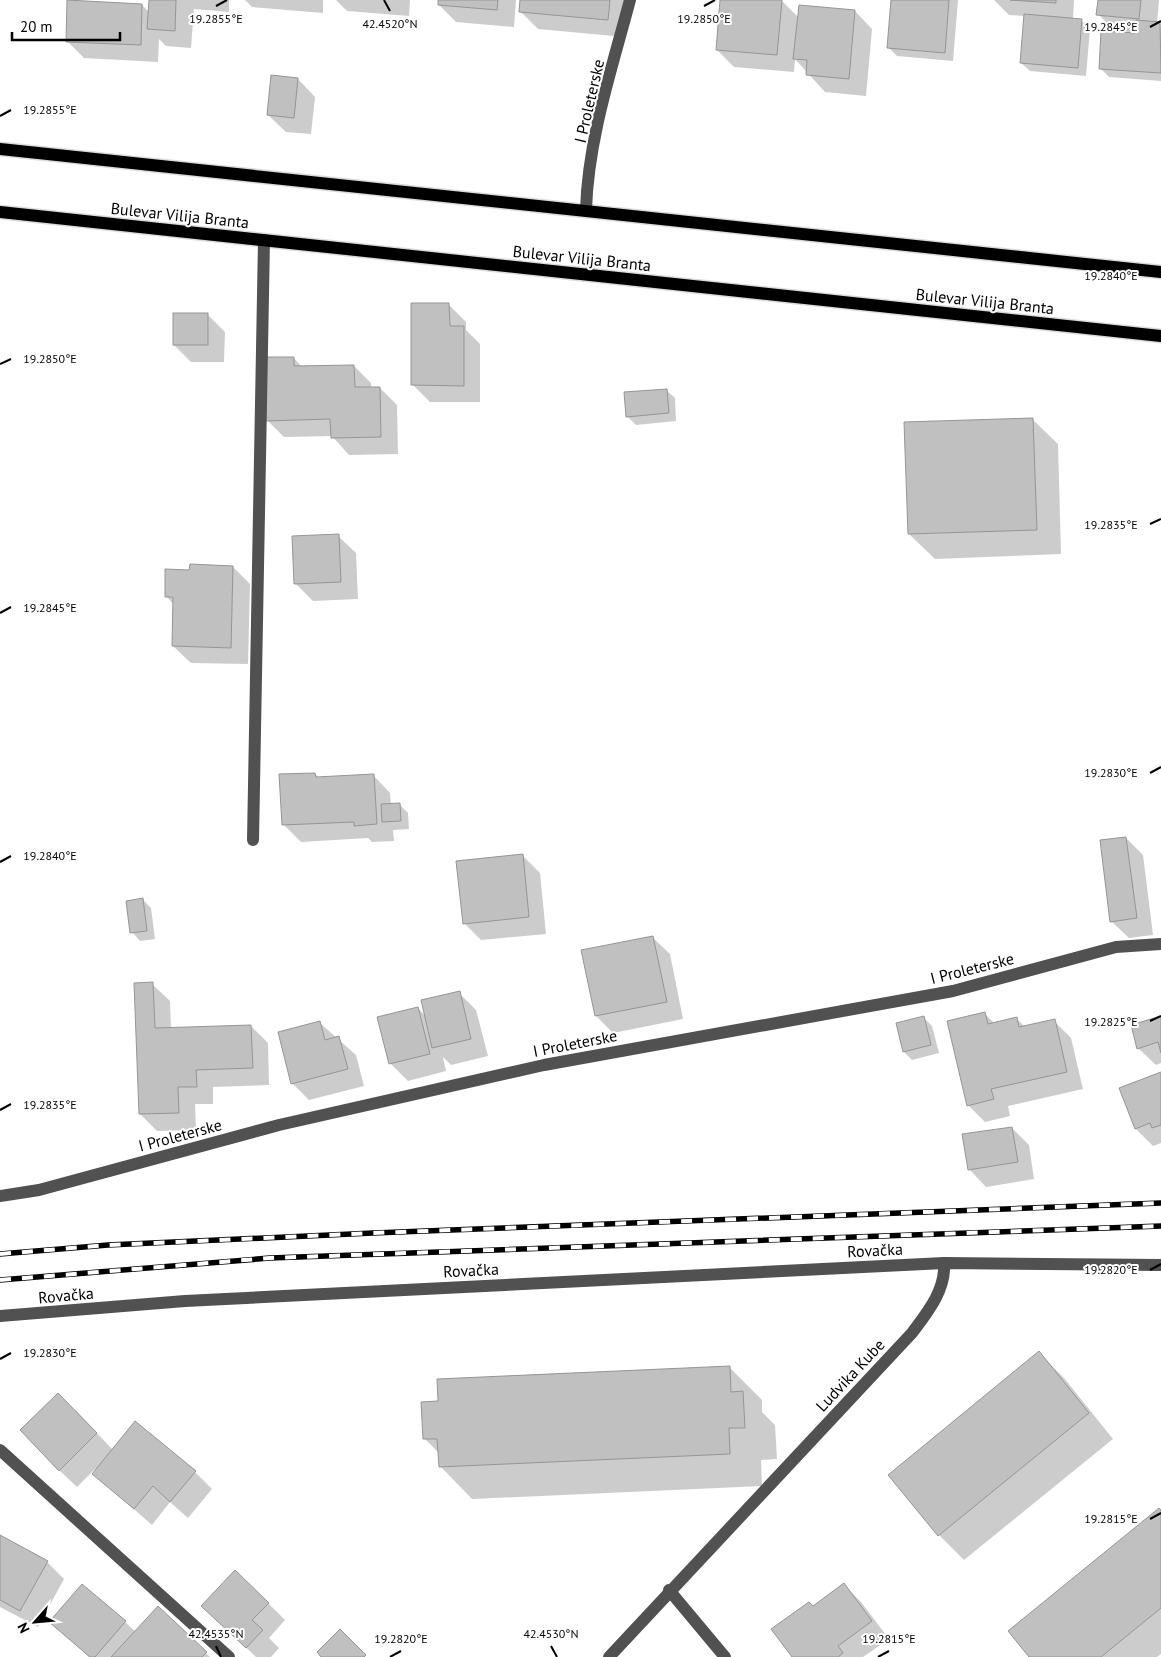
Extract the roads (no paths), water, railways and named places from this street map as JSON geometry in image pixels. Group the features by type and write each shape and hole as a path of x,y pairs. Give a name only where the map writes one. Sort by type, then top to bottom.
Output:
{"main road":[{"path":"0,149 1161,272"},
{"name":"Bulevar Vilija Branta","path":"0,212 1161,336"}],"street":[{"name":"I Proleterske","path":"586,210 587,187 602,108 630,0"},
{"path":"253,840 264,240"},
{"name":"I Proleterske","path":"0,1196 39,1190 279,1124 544,1065 953,991 1116,947 1161,944"},
{"path":"944,1263 1161,1265"},
{"name":"Rovačka","path":"0,1316 185,1301 944,1263"},
{"name":"Ludvika Kube","path":"609,1657 669,1590 912,1333 930,1310 938,1294 944,1263"},
{"path":"0,1450 229,1657"},
{"path":"669,1590 725,1657"}],"railway":[{"path":"0,1254 108,1245 373,1233 1161,1203"},
{"path":"0,1280 270,1258 1161,1226"}]}
